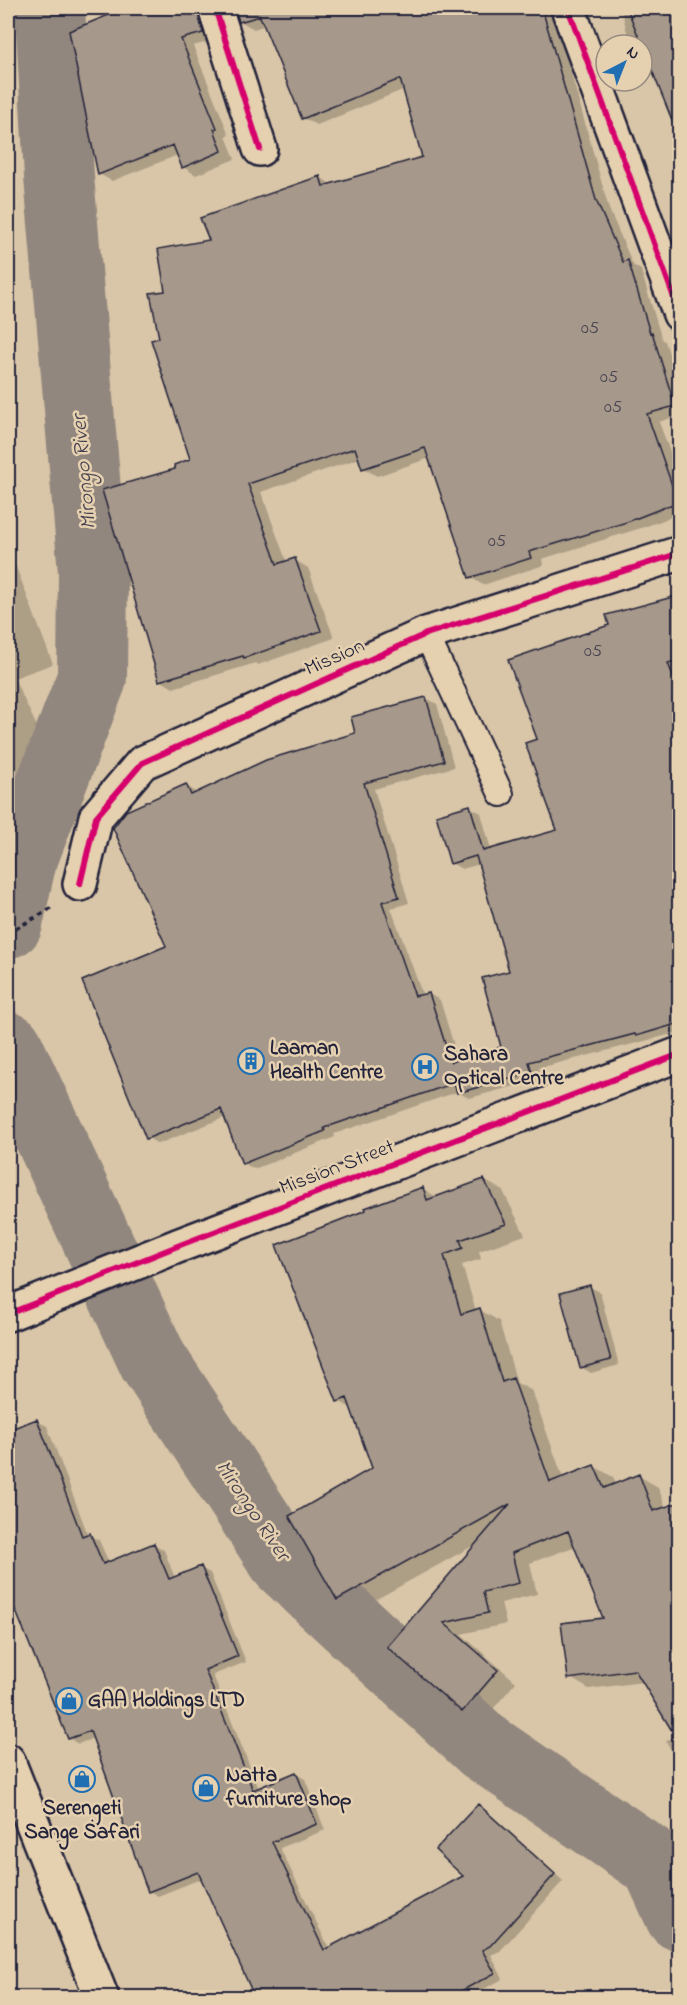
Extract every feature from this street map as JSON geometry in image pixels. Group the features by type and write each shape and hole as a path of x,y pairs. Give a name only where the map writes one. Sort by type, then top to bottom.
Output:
{"main road":[{"path":"216,8 261,148"},
{"path":"568,8 680,314"},
{"name":"Mission","path":"80,884 96,817 142,763 426,634 680,553"},
{"name":"Mission Street","path":"8,1314 180,1245 680,1054"},
{"path":"10,1771 102,1998"}],"lane":[{"path":"426,634 501,794"}],"path":[{"path":"8,933 45,912"}],"building":[{"path":"126,8 197,8 203,33 181,39 217,128 214,129 222,151 182,168 173,145 98,175 69,31"},
{"path":"235,8 542,8 596,200 623,262 628,260 675,406 647,414 678,502 627,522 529,552 531,558 469,578 425,448 362,469 355,448 248,484 277,564 295,558 321,631 244,658 243,656 159,681 102,490 175,469 174,465 190,459 151,340 159,338 150,293 165,291 158,249 209,240 200,218 320,176 323,186 422,157 400,79 302,119 260,16 239,22"},
{"path":"627,8 680,8 680,135 678,135 654,75 654,33 637,33"},
{"path":"680,595 680,660 668,663 680,695 680,1023 529,1062 532,1073 457,1093 454,1083 324,1128 325,1131 242,1164 221,1109 146,1139 82,981 166,946 113,828 126,811 186,784 191,795 266,760 355,733 351,717 426,697 444,761 364,783 399,897 382,902 415,996 429,993 451,1062 501,1047 482,978 509,971 476,856 450,864 436,815 470,805 483,851 557,830 525,743 537,739 508,660 609,625 606,615"},
{"path":"484,1179 506,1224 460,1240 463,1248 444,1255 461,1314 480,1308 502,1382 513,1378 550,1482 594,1465 604,1488 639,1474 653,1511 680,1502 680,1744 635,1670 568,1679 561,1623 603,1618 568,1531 512,1553 519,1583 483,1592 488,1613 444,1623 498,1670 462,1712 387,1647 510,1504 337,1600 289,1516 372,1468 347,1398 337,1402 276,1245 423,1187 427,1200"},
{"path":"590,1285 611,1360 580,1368 560,1293"},
{"path":"37,1419 82,1536 90,1533 103,1564 154,1543 169,1579 201,1566 238,1656 205,1670 253,1790 296,1772 317,1824 272,1842 324,1950 463,1876 435,1850 478,1804 555,1874 490,1946 482,1950 495,1973 448,1998 255,1998 198,1872 148,1892 90,1731 68,1739 15,1609 8,1612 8,1430"}],"waterway":[{"name":"Mirongo River","path":"8,923 21,863 92,678 93,571 59,177 50,8"},
{"name":"Mirongo River","path":"8,1047 153,1361 285,1563 484,1747 657,1865 680,1916"}],"cycle path":[{"path":"215,8 260,149"},
{"path":"568,8 680,314"},
{"path":"80,884 96,817 142,763 426,634 680,553"},
{"path":"8,1314 180,1245 680,1054"}],"place":[{"name":"Laaman Health Centre","path":"251,1061"},
{"name":"Sahara Optical Centre","path":"425,1067"},
{"name":"GAA Holdings LTD","path":"69,1701"},
{"name":"Serengeti Sange Safari","path":"82,1779"},
{"name":"Natta furniture shop","path":"206,1788"}]}
